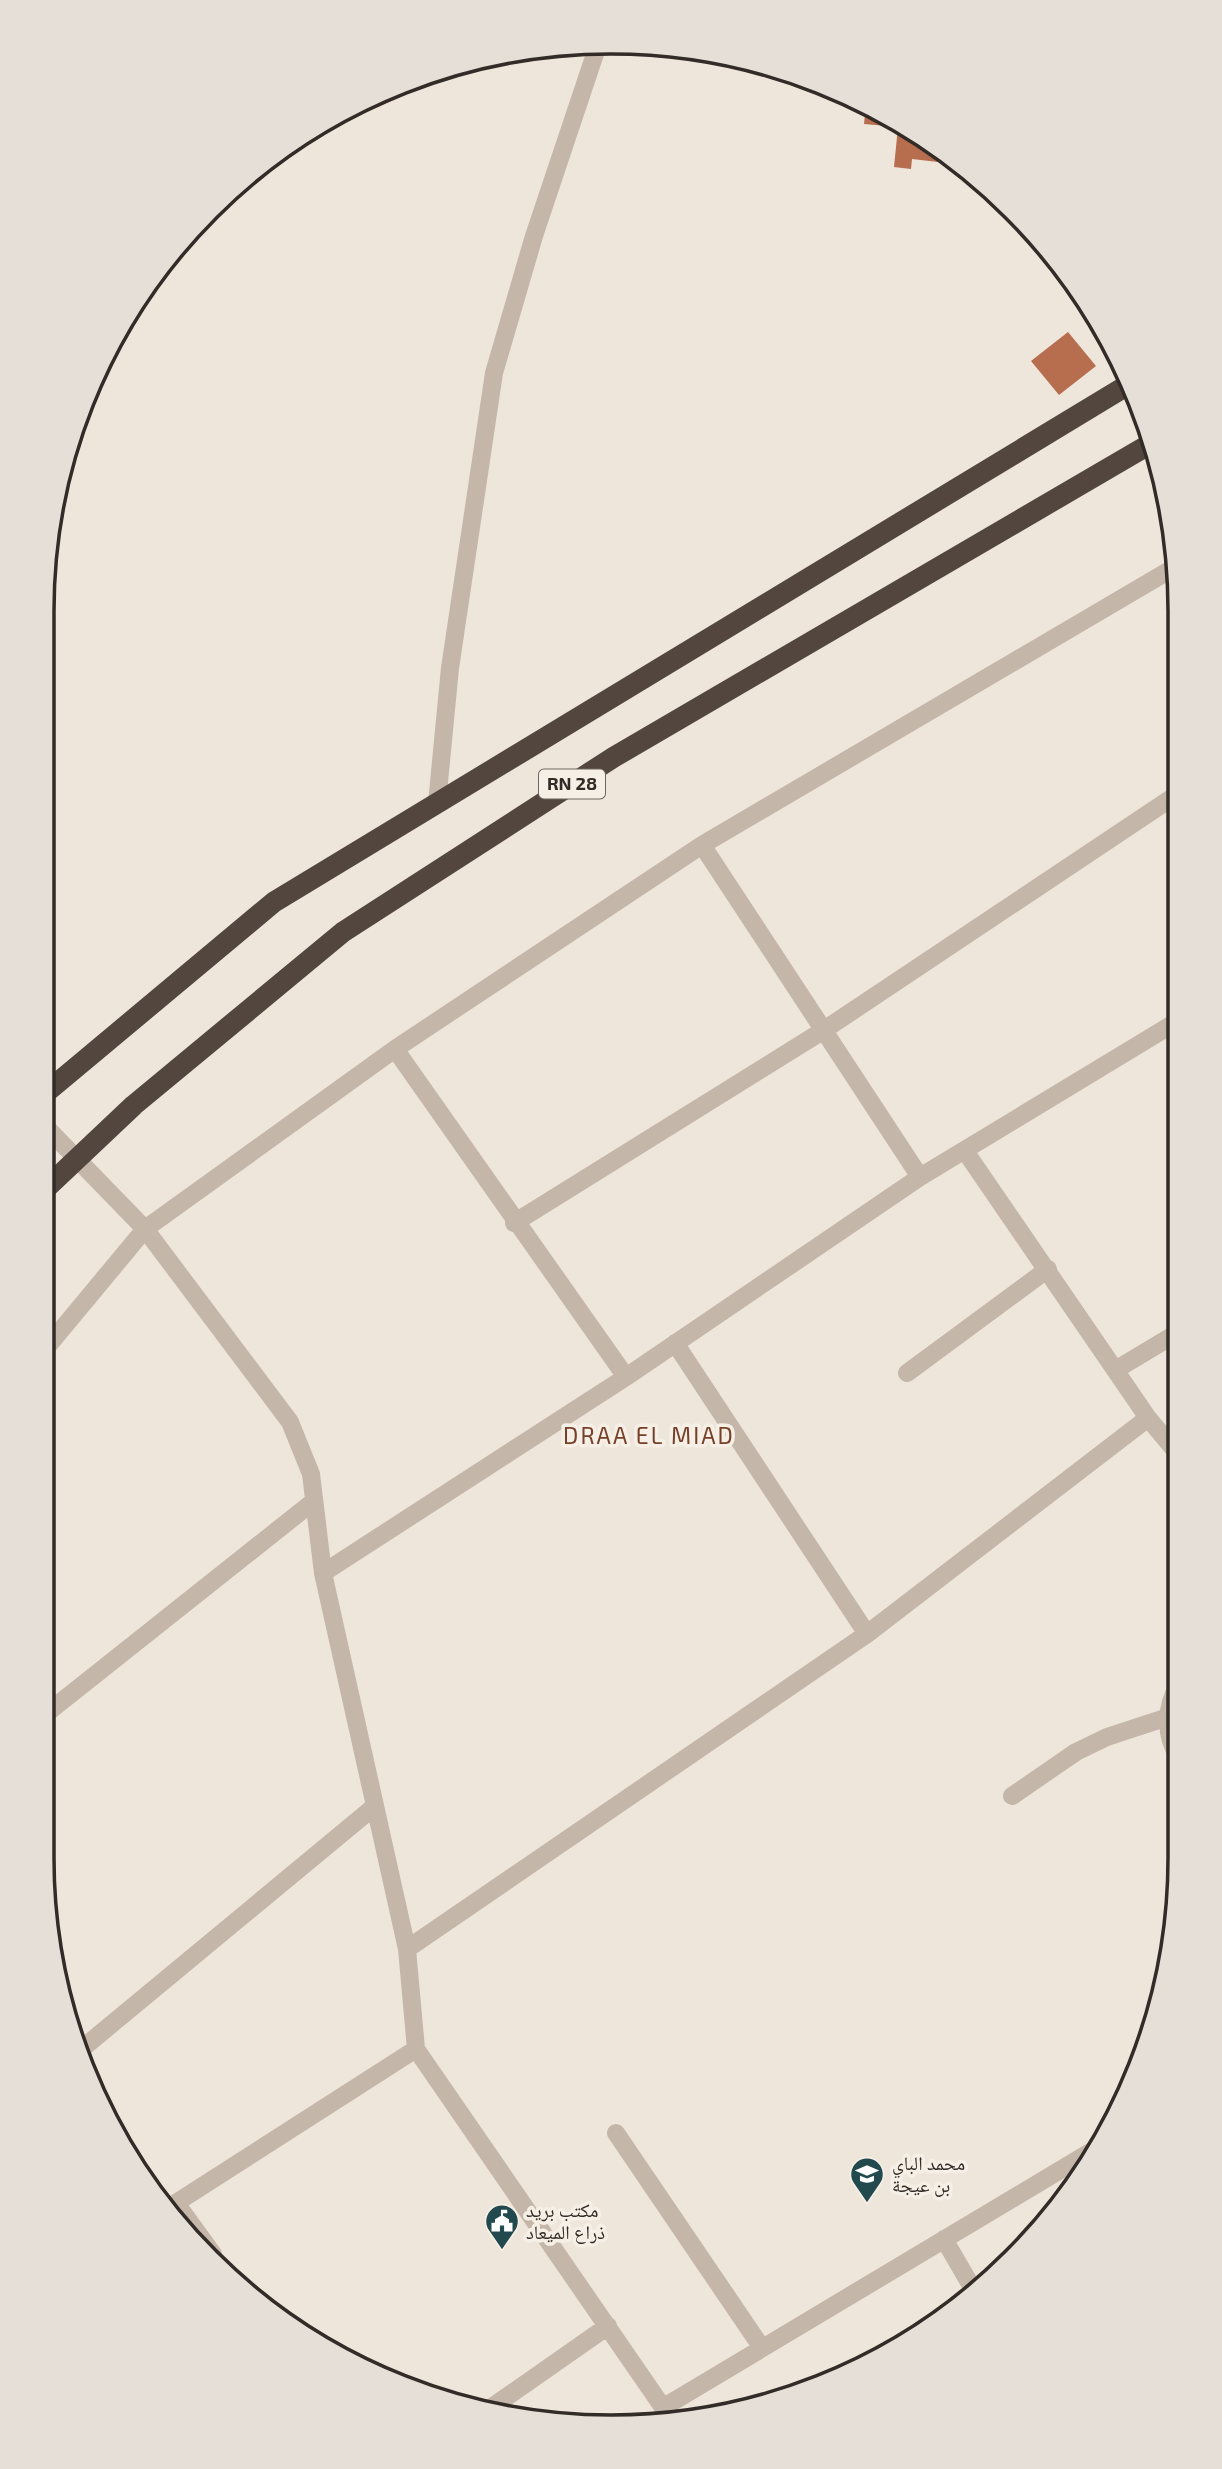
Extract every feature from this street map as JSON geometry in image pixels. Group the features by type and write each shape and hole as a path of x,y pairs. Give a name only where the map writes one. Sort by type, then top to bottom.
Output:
{"highway":[{"name":"RN 28","path":"54,1086 274,902 1121,389"},
{"name":"RN 28","path":"54,1180 75,1159 343,932 614,757 1143,448"}],"street":[{"path":"438,803 450,668 494,373 534,236 595,54"},
{"path":"54,1340 145,1229 394,1049 702,845 1167,572"},
{"path":"514,1223 824,1030 1168,800"},
{"path":"702,845 920,1177"},
{"path":"323,1573 625,1377 920,1177 1168,1027"},
{"path":"394,1049 625,1377"},
{"path":"54,1136 145,1229 290,1422 311,1474 323,1573 407,1949 416,2049 667,2412"},
{"path":"965,1151 1117,1369 1148,1418 1168,1442"},
{"path":"906,1373 1048,1269"},
{"path":"1117,1369 1168,1339"},
{"path":"675,1343 867,1634"},
{"path":"407,1949 867,1634 1148,1418"},
{"path":"54,1707 314,1501"},
{"path":"1012,1796 1076,1752 1107,1737 1168,1717"},
{"path":"87,2045 375,1806"},
{"path":"174,2203 416,2049"},
{"path":"615,2133 762,2348"},
{"path":"673,2411 762,2348 1079,2159"},
{"path":"944,2239 970,2284"},
{"path":"498,2403 608,2326"}],"building":[{"path":"865,116 883,126 864,124"},
{"path":"897,134 938,161 912,159 911,169 894,167"},
{"path":"1068,332 1096,366 1059,395 1031,361"}],"place":[{"name":"محمد الباي بن عيجة","path":"867,2204"},
{"name":"مكتب بريد ذراع الميعاد","path":"502,2251"}],"district":[{"name":"DRAA EL MIAD","path":"649,1436"}]}
